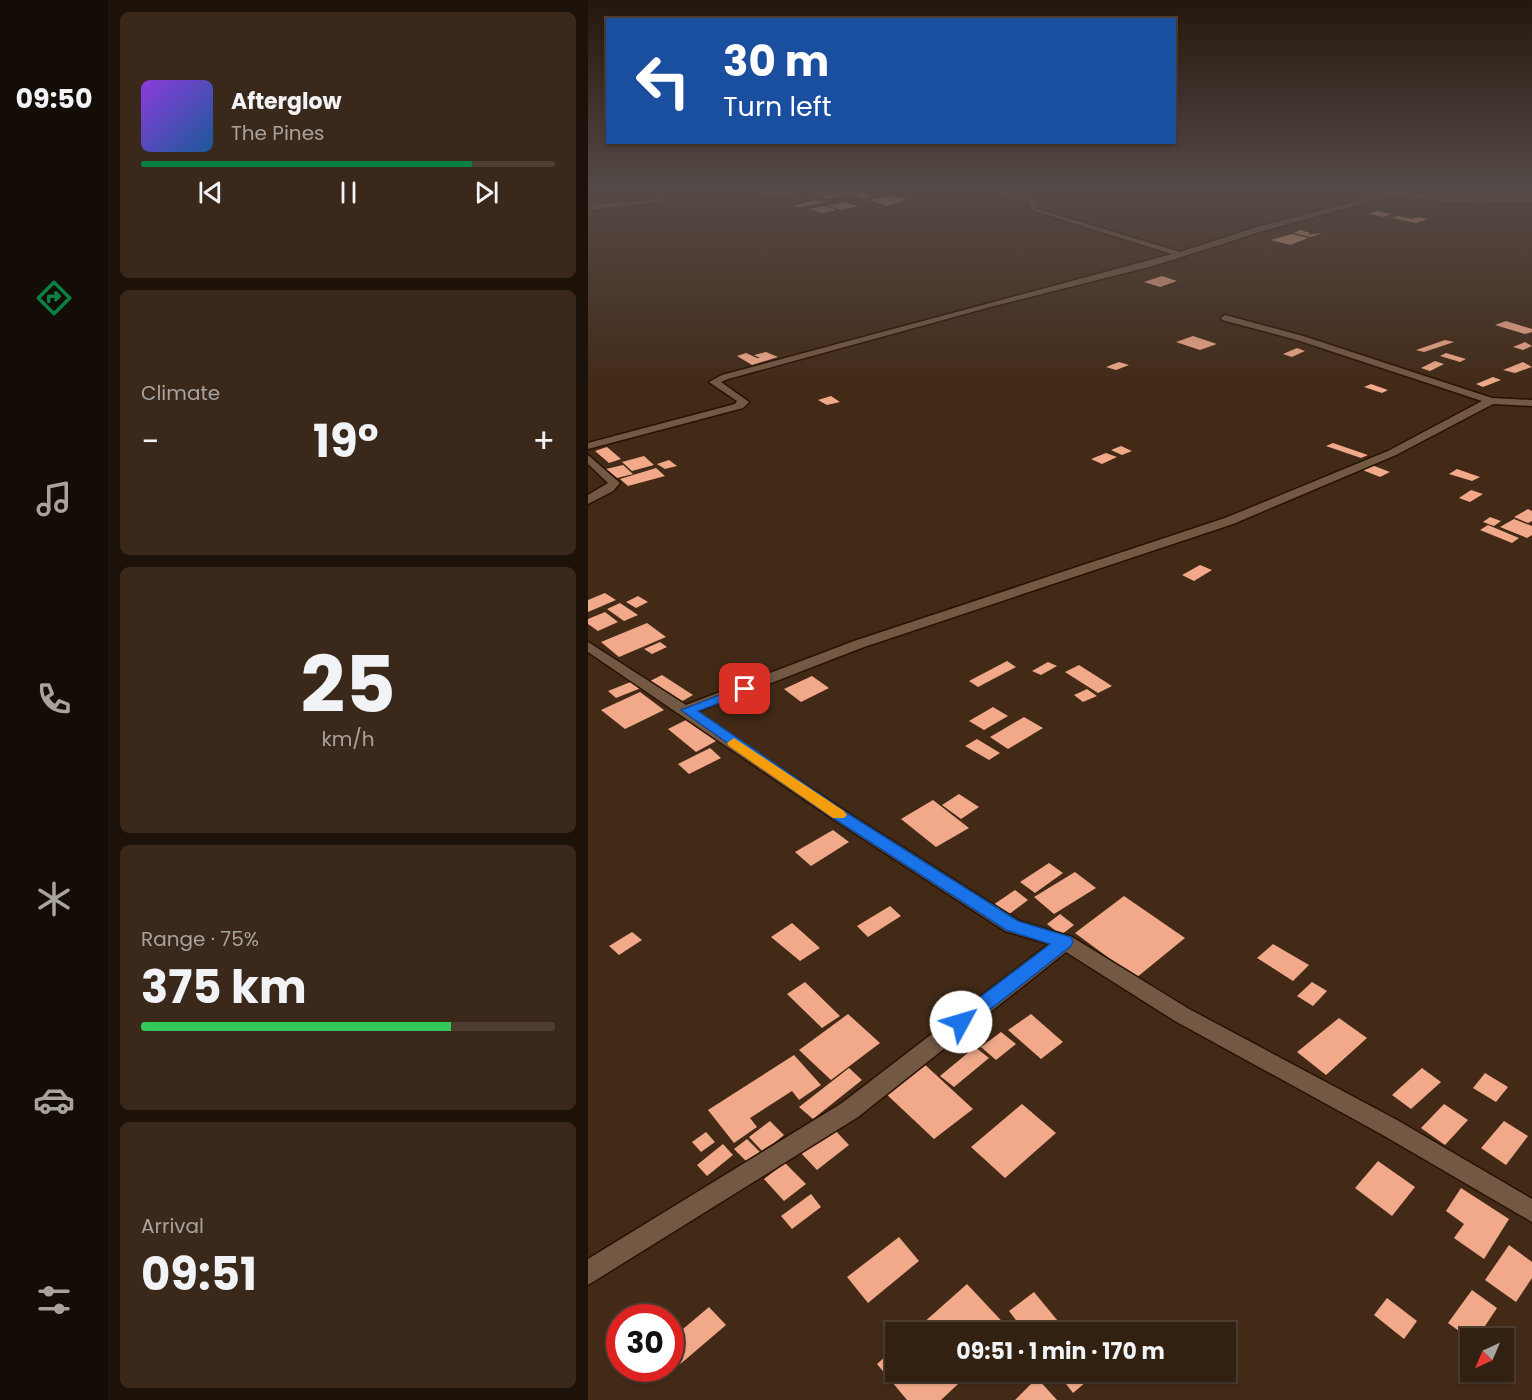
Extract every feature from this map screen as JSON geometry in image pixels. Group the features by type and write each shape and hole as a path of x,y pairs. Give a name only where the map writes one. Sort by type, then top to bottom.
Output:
{"street":[{"path":"588,446 742,404 744,402 741,399 715,384 715,380 720,378 1178,254"},
{"path":"1225,318 1300,338 1491,401 1532,404"},
{"path":"687,710 859,644 1229,521 1392,453 1491,401"},
{"path":"588,458 614,483 609,489 588,501"},
{"path":"588,646 687,710 842,817 1012,926 1065,942 1182,1016 1389,1128 1532,1211"},
{"path":"588,1274 684,1210 850,1110 1065,942"}],"building":[{"path":"1162,276 1177,281 1160,287 1144,282"},
{"path":"1506,321 1532,329 1532,332 1525,334 1495,325"},
{"path":"1193,336 1217,344 1200,350 1176,342"},
{"path":"1445,340 1454,342 1424,352 1416,350"},
{"path":"1525,342 1532,346 1523,350 1513,347"},
{"path":"1297,348 1305,351 1292,357 1283,354"},
{"path":"766,352 778,357 752,365 737,356 746,353 760,358 754,355"},
{"path":"1446,353 1466,359 1460,362 1440,356"},
{"path":"1435,361 1444,364 1430,371 1421,368"},
{"path":"1119,362 1129,365 1116,370 1106,367"},
{"path":"1523,362 1532,367 1515,373 1503,370"},
{"path":"1493,377 1501,380 1483,387 1476,384"},
{"path":"1371,384 1388,390 1382,393 1364,387"},
{"path":"831,396 840,402 827,405 818,400"},
{"path":"1333,443 1368,455 1361,458 1326,446"},
{"path":"1121,446 1132,451 1122,455 1111,450"},
{"path":"607,447 621,459 609,463 595,451"},
{"path":"1106,453 1117,457 1102,464 1091,459"},
{"path":"644,456 654,465 632,471 622,462"},
{"path":"669,460 677,466 665,469 657,464"},
{"path":"1369,464 1390,472 1380,477 1360,469"},
{"path":"623,465 633,474 617,478 606,469"},
{"path":"656,468 665,476 628,486 620,479"},
{"path":"1457,469 1480,477 1472,481 1449,474"},
{"path":"1471,490 1483,494 1470,502 1459,498"},
{"path":"1528,509 1532,511 1532,521 1528,523 1514,517"},
{"path":"1490,517 1501,521 1494,526 1483,522"},
{"path":"1514,519 1532,526 1532,535 1527,538 1500,527"},
{"path":"1488,525 1519,538 1512,543 1480,530"},
{"path":"1200,565 1212,570 1194,581 1182,575"},
{"path":"605,593 616,600 588,612 588,600"},
{"path":"638,596 648,602 636,608 626,602"},
{"path":"620,603 638,615 624,621 607,609"},
{"path":"605,612 618,622 598,631 588,624 588,619"},
{"path":"647,623 666,637 619,657 601,642"},
{"path":"660,642 667,647 652,654 644,649"},
{"path":"1007,661 1016,667 978,687 969,681"},
{"path":"1048,662 1057,666 1041,675 1032,671"},
{"path":"1079,665 1112,686 1098,693 1065,672"},
{"path":"662,675 693,695 679,703 648,682"},
{"path":"812,676 829,688 801,702 784,689"},
{"path":"633,681 641,688 616,698 608,691"},
{"path":"1087,689 1097,696 1083,702 1074,695"},
{"path":"640,692 664,710 625,729 601,710"},
{"path":"993,707 1008,716 984,730 969,721"},
{"path":"1024,717 1043,728 1008,749 990,737"},
{"path":"690,718 718,740 696,752 668,729"},
{"path":"977,739 1000,753 989,760 965,746"},
{"path":"710,748 721,758 689,774 678,764"},
{"path":"959,794 979,807 961,819 942,805"},
{"path":"933,800 969,828 936,847 901,819"},
{"path":"833,830 849,842 811,866 795,852"},
{"path":"1049,863 1063,873 1035,893 1020,882"},
{"path":"1075,872 1096,888 1054,914 1034,897"},
{"path":"1015,890 1028,900 1004,918 990,907"},
{"path":"1124,896 1185,938 1136,978 1075,933"},
{"path":"890,906 901,916 868,937 857,926"},
{"path":"1060,914 1074,925 1061,935 1047,924"},
{"path":"792,923 820,948 800,961 771,937"},
{"path":"632,932 642,940 619,955 609,946"},
{"path":"1273,944 1309,965 1293,981 1257,958"},
{"path":"805,982 840,1016 822,1028 787,994"},
{"path":"1312,982 1327,991 1313,1006 1297,996"},
{"path":"848,1014 880,1043 831,1080 799,1050"},
{"path":"1031,1014 1063,1042 1041,1059 1008,1030"},
{"path":"1339,1018 1367,1038 1326,1075 1297,1052"},
{"path":"1001,1032 1016,1044 996,1060 981,1047"},
{"path":"975,1047 989,1058 954,1087 940,1076"},
{"path":"794,1055 821,1085 799,1100 792,1091 750,1118 757,1127 734,1143 708,1110"},
{"path":"922,1062 973,1109 934,1139 883,1091"},
{"path":"849,1068 862,1080 813,1119 799,1107"},
{"path":"1422,1068 1441,1082 1411,1109 1392,1095"},
{"path":"1485,1073 1508,1087 1496,1102 1473,1088"},
{"path":"1022,1104 1056,1133 1005,1178 971,1147"},
{"path":"1444,1104 1468,1120 1445,1145 1421,1128"},
{"path":"770,1121 784,1135 763,1152 749,1137"},
{"path":"1504,1121 1528,1136 1506,1165 1481,1148"},
{"path":"832,1127 849,1145 817,1170 800,1152"},
{"path":"706,1132 715,1142 701,1152 692,1142"},
{"path":"747,1139 760,1152 747,1162 734,1149"},
{"path":"723,1144 733,1155 707,1176 697,1165"},
{"path":"1378,1161 1415,1187 1392,1216 1355,1188"},
{"path":"785,1163 806,1184 784,1201 764,1179"},
{"path":"1461,1188 1509,1219 1484,1259 1454,1238 1464,1224 1446,1211"},
{"path":"811,1194 821,1207 792,1229 781,1216"},
{"path":"899,1237 919,1261 868,1303 847,1277"},
{"path":"1509,1245 1532,1262 1532,1278 1516,1302 1485,1280"},
{"path":"967,1284 1003,1322 924,1322"},
{"path":"1472,1290 1497,1308 1484,1328 1460,1328 1460,1332 1448,1323"},
{"path":"1034,1292 1059,1322 1017,1322 1009,1311"},
{"path":"1387,1298 1417,1321 1404,1339 1374,1315"},
{"path":"709,1307 726,1325 684,1361 684,1328"},
{"path":"885,1357 885,1374 877,1364"},
{"path":"892,1382 960,1382 941,1400 907,1400"},
{"path":"1033,1382 1041,1382 1057,1400 1015,1400"},
{"path":"1064,1382 1086,1382 1073,1393"}],"slow traffic":[{"path":"734,743 839,815"}],"route":[{"path":"745,689 687,710 842,817 1012,926 1065,942 961,1022"}]}
